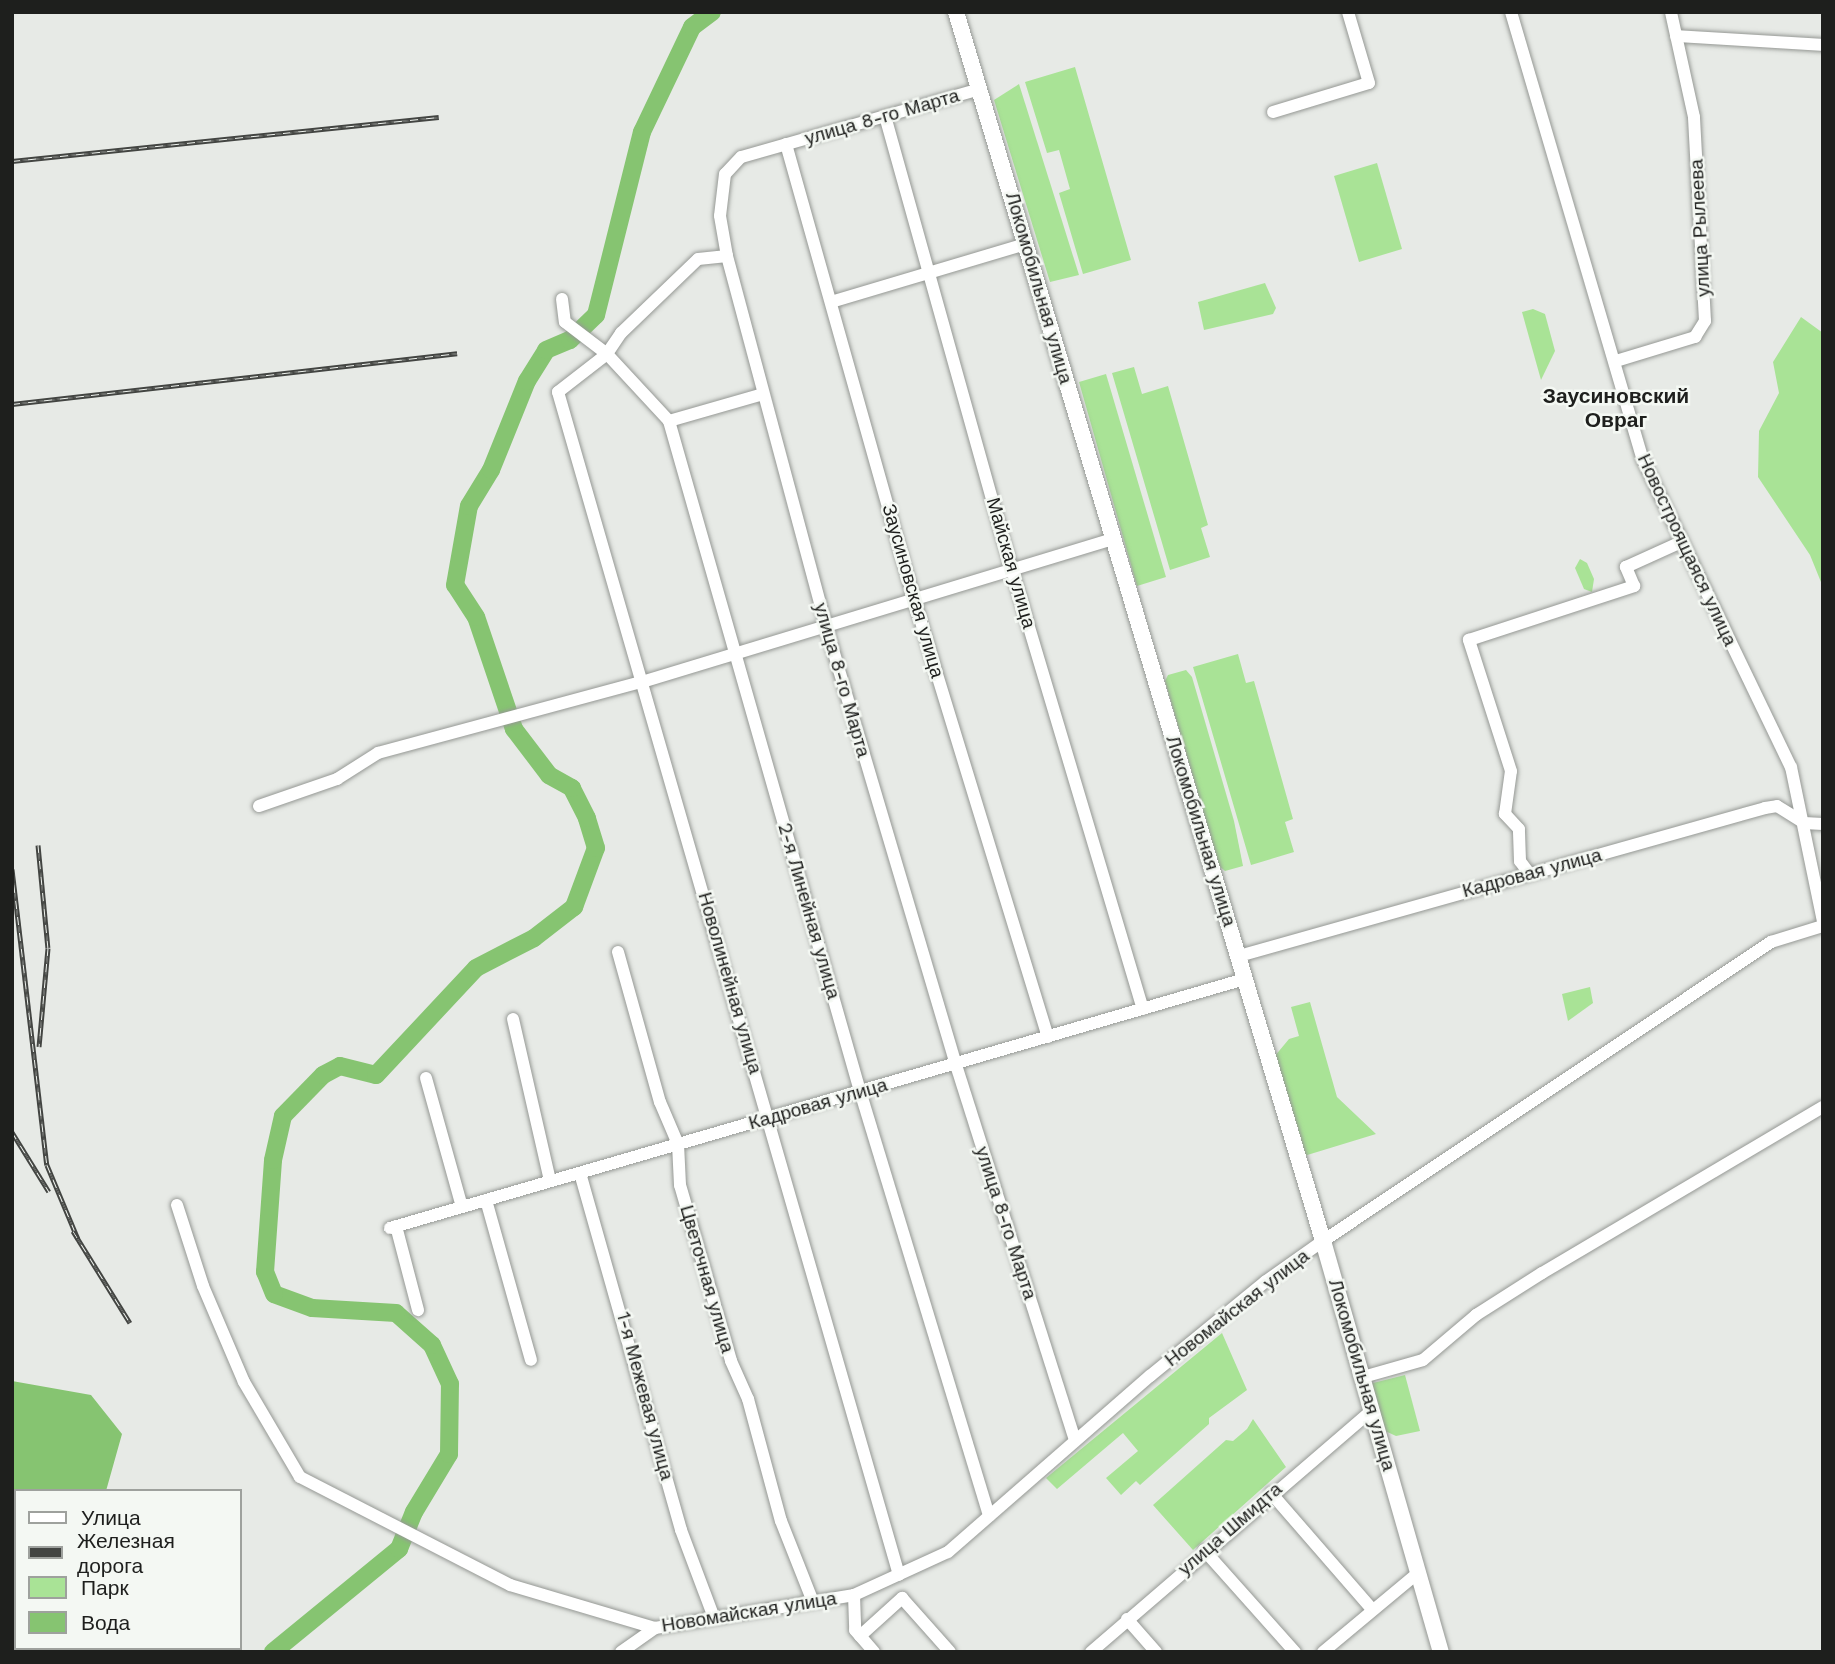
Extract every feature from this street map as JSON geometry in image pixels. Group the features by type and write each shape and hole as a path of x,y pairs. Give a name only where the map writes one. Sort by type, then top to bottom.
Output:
{"main road":[{"name":"Локомобильная улица","path":"956,12 1324,1241 1441,1652"}],"street":[{"path":"1273,112 1369,83 1348,12"},
{"name":"Новостроящаяся улица","path":"1511,12 1616,360 1643,460 1791,767 1823,924"},
{"name":"улица Рылеева","path":"1616,360 1695,337 1706,321 1694,117 1671,12"},
{"path":"1676,36 1823,45"},
{"name":"улица 8-го Марта","path":"980,89 741,157 725,174 720,215 727,256 826,626 956,1065 1075,1440"},
{"name":"Майская улица","path":"885,116 1012,570 1143,1009"},
{"name":"Заусиновская улица","path":"786,144 914,599 1048,1037"},
{"path":"831,302 1026,244"},
{"path":"607,354 621,333 698,259 727,256"},
{"name":"2-я Линейная улица","path":"562,299 565,321 607,354 668,421 860,1091 989,1516"},
{"name":"Новолинейная улица","path":"607,354 558,392 770,1117 900,1575"},
{"path":"668,421 763,394"},
{"path":"260,806 337,779 378,753 642,682 1114,539"},
{"path":"1529,873 1520,861 1520,829 1505,814 1511,771 1469,640 1634,586 1626,568 1681,542"},
{"name":"Кадровая улица","path":"1238,956 1777,806 1804,823 1823,824"},
{"name":"Новомайская улица","path":"177,1205 203,1286 244,1382 300,1477 510,1585 655,1628 813,1602 854,1595 948,1552 1075,1440 1265,1282 1771,942 1823,924"},
{"name":"Цветочная улица","path":"618,952 660,1102 678,1144 680,1185 731,1361 748,1399 781,1521 813,1602"},
{"name":"Кадровая улица","path":"418,1310 393,1227 1245,979"},
{"path":"513,1019 550,1181"},
{"path":"426,1078 462,1207"},
{"path":"1363,1377 1423,1360 1476,1315 1542,1273 1823,1107"},
{"name":"1-я Межевая улица","path":"580,1173 681,1530 714,1618"},
{"path":"486,1200 531,1360"},
{"name":"улица Шмидта","path":"1091,1652 1204,1550 1372,1410"},
{"path":"1271,1493 1371,1608"},
{"path":"1204,1550 1295,1652"},
{"path":"1323,1652 1371,1608 1419,1572"},
{"path":"854,1595 855,1630 874,1652"},
{"path":"860,1636 902,1598 950,1652"},
{"path":"1127,1619 1156,1652"},
{"path":"621,1652 655,1628"}],"green space":[{"path":"1075,67 1131,260 1083,274 1059,193 1070,189 1059,150 1047,153 1025,82"},
{"path":"1019,84 1079,275 1050,282 994,100"},
{"path":"1377,163 1402,249 1359,262 1334,176"},
{"path":"1265,283 1276,308 1273,314 1204,330 1198,302"},
{"path":"1533,309 1545,314 1555,351 1541,380 1522,312"},
{"path":"1801,317 1823,333 1823,587 1810,555 1758,477 1759,431 1779,393 1773,362"},
{"path":"1134,367 1142,394 1168,386 1208,525 1201,528 1210,557 1170,570 1112,373"},
{"path":"1106,374 1166,577 1137,586 1079,382"},
{"path":"1580,559 1587,563 1594,579 1592,592 1584,589 1575,568"},
{"path":"1238,654 1246,683 1254,681 1293,819 1285,822 1294,852 1251,865 1193,667"},
{"path":"1186,670 1192,677 1234,821 1243,866 1225,871 1219,866 1165,681 1168,675"},
{"path":"1590,987 1593,1003 1568,1021 1562,994"},
{"path":"1310,1002 1337,1097 1376,1134 1304,1156 1274,1057 1289,1039 1299,1036 1291,1007"},
{"path":"1222,1333 1247,1390 1209,1418 1209,1424 1140,1485 1136,1481 1121,1495 1106,1478 1138,1451 1123,1433 1057,1489 1046,1478"},
{"path":"1405,1375 1420,1431 1396,1436 1383,1430 1369,1384"},
{"path":"1253,1419 1286,1467 1193,1550 1153,1505 1226,1440 1233,1441 1247,1429"}],"water":[{"path":"12,1381 91,1395 122,1434 107,1489 14,1489 14,1650 54,1650 12,1652"}],"waterway":[{"path":"273,1652 399,1549 414,1512 449,1454 450,1384 432,1345 396,1313 312,1308 274,1294 265,1272 273,1160 283,1116 323,1075 340,1066 376,1075 476,968 534,938 574,907 596,848 587,818 572,788 549,775 514,729 476,617 455,585 469,506 491,470 527,381 546,350 570,340 596,315 642,132 692,27 712,12"}],"railway":[{"path":"12,161 439,117"},
{"path":"12,404 457,353"},
{"path":"38,845 48,948 39,1047"},
{"path":"12,869 47,1165 78,1239"},
{"path":"12,1132 49,1192"},
{"path":"73,1231 130,1323"}],"district":[{"name":"Заусиновский Овраг","path":"1616,408"}]}
